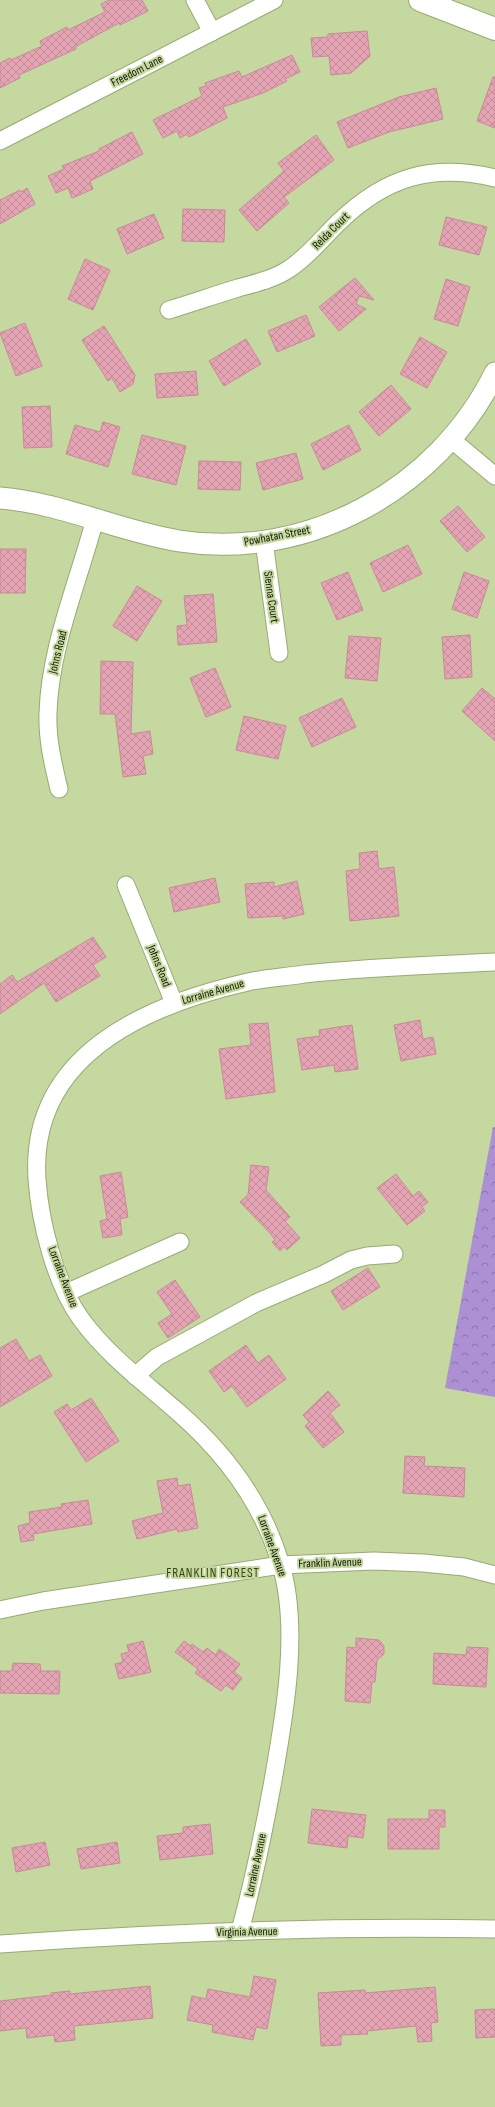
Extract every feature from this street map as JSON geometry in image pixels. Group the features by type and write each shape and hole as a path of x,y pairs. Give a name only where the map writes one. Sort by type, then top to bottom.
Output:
{"main road":[{"path":"420,0 495,29"}],"street":[{"path":"195,0 212,32"},
{"name":"Freedom Lane","path":"0,142 274,0"},
{"name":"Relda Court","path":"169,310 269,279 288,270 305,257 361,201 381,188 402,179 431,173 456,172 495,178"},
{"name":"Powhatan Street","path":"0,498 50,506 137,532 179,541 213,544 264,541 308,532 343,519 374,503 404,484 431,462 452,440 467,421 495,373"},
{"path":"452,440 495,476"},
{"name":"Johns Road","path":"59,788 50,752 48,715 50,684 55,656 95,519"},
{"name":"Sienna Court","path":"264,541 279,653"},
{"name":"Johns Road","path":"126,885 174,1003"},
{"name":"Lorraine Avenue","path":"240,1931 256,1874 279,1746 286,1689 288,1600 281,1564 264,1518 231,1466 181,1415 102,1346 78,1316 66,1293 43,1223 38,1192 37,1147 41,1124 49,1103 69,1071 88,1052 128,1026 174,1003 200,994 252,981 355,969 495,962"},
{"path":"66,1293 180,1242"},
{"path":"135,1376 157,1357 256,1303 324,1274 351,1260 367,1256 394,1254"},
{"name":"Franklin Avenue","path":"0,1610 43,1600 281,1564 374,1561 423,1563 464,1567 495,1575"},
{"name":"Virginia Avenue","path":"0,1944 120,1935 240,1931 495,1929"}],"green space":[{"path":"493,1127 495,1127 495,1397 445,1388"}],"building":[{"path":"109,0 142,0 148,11 120,25 119,23 75,47 76,49 19,75 20,78 0,88 0,63 10,58 11,60 42,46 40,41 67,27 68,30 105,12 101,4"},
{"path":"367,31 370,56 351,73 331,75 329,56 313,57 311,38 328,37 328,34"},
{"path":"292,55 300,72 285,79 287,81 263,93 223,107 227,118 189,137 187,134 180,138 177,131 163,138 153,120 202,96 199,88 206,86 205,83 239,71 242,77"},
{"path":"493,77 495,77 495,128 477,121"},
{"path":"436,88 443,119 389,132 348,148 337,122 399,97"},
{"path":"132,132 143,154 90,181 93,189 72,198 68,188 56,193 48,176 64,169 62,166 99,151 99,149"},
{"path":"316,135 334,160 284,197 289,203 257,231 239,210 284,171 278,163"},
{"path":"27,188 35,204 0,224 0,200 20,190 21,192"},
{"path":"183,209 225,210 224,242 182,241"},
{"path":"154,214 164,238 127,254 117,229"},
{"path":"446,217 487,227 479,255 439,245"},
{"path":"85,259 110,270 93,310 68,299"},
{"path":"355,278 374,300 359,296 356,304 366,309 339,331 319,307"},
{"path":"446,279 470,287 458,326 434,319"},
{"path":"306,315 315,336 277,352 268,331"},
{"path":"25,323 42,366 16,376 0,333"},
{"path":"104,326 135,375 133,384 120,392 112,378 108,381 82,340"},
{"path":"420,337 447,352 427,388 400,374"},
{"path":"246,339 261,364 224,386 209,361"},
{"path":"196,371 198,395 157,398 155,374"},
{"path":"391,385 411,409 379,436 359,412"},
{"path":"50,406 52,447 24,448 22,407"},
{"path":"103,422 120,427 108,467 66,454 75,425 100,432"},
{"path":"349,425 361,450 323,470 311,444"},
{"path":"142,435 186,446 176,485 132,474"},
{"path":"296,453 303,479 263,490 256,463"},
{"path":"199,461 241,462 240,490 198,489"},
{"path":"458,506 485,537 467,552 440,521"},
{"path":"408,545 422,574 383,592 370,563"},
{"path":"0,549 26,549 25,593 0,593"},
{"path":"348,572 363,610 337,620 321,583"},
{"path":"464,572 489,581 477,618 452,609"},
{"path":"137,586 162,601 137,641 113,626"},
{"path":"213,594 217,642 178,645 177,626 187,625 184,596"},
{"path":"470,635 472,677 445,679 442,637"},
{"path":"349,636 381,638 377,681 345,678"},
{"path":"101,661 133,662 131,734 150,731 153,754 143,756 146,774 123,777 115,714 100,714"},
{"path":"215,668 231,707 206,717 190,678"},
{"path":"482,688 495,699 495,741 462,711"},
{"path":"342,698 356,727 312,747 299,718"},
{"path":"244,716 286,726 278,759 236,750"},
{"path":"377,851 379,869 394,867 399,916 350,921 346,871 360,869 359,853"},
{"path":"215,878 220,902 174,912 169,888"},
{"path":"297,881 304,914 283,919 283,916 248,918 245,884 274,882 274,887"},
{"path":"93,937 106,957 93,965 100,976 56,1002 44,983 0,1014 0,984 12,975 17,982"},
{"path":"420,1020 423,1039 433,1037 436,1054 401,1061 394,1025"},
{"path":"268,1023 275,1092 226,1099 219,1049 251,1045 249,1024"},
{"path":"352,1025 358,1069 335,1072 334,1065 302,1070 297,1039 320,1036 319,1030"},
{"path":"251,1165 269,1167 266,1190 290,1217 285,1221 300,1238 287,1250 284,1247 280,1251 272,1242 275,1240 270,1233 240,1202 248,1195"},
{"path":"121,1172 128,1217 120,1219 122,1235 103,1238 100,1221 107,1219 100,1176"},
{"path":"396,1174 413,1196 419,1191 428,1202 422,1207 425,1211 407,1225 377,1188"},
{"path":"368,1268 380,1287 343,1310 331,1291"},
{"path":"175,1280 200,1317 168,1338 158,1323 172,1314 157,1292"},
{"path":"16,1339 29,1361 40,1355 52,1376 0,1407 0,1348"},
{"path":"246,1345 258,1363 269,1355 286,1379 247,1407 232,1386 224,1392 209,1371"},
{"path":"328,1391 340,1405 330,1413 344,1432 323,1448 305,1426 309,1422 303,1415"},
{"path":"91,1398 119,1441 86,1462 54,1412 67,1404 71,1410"},
{"path":"405,1456 425,1457 424,1466 465,1468 464,1497 403,1493"},
{"path":"177,1478 178,1486 190,1484 198,1528 178,1532 177,1529 137,1539 132,1521 163,1513 157,1481"},
{"path":"88,1500 92,1524 33,1534 34,1540 21,1542 18,1526 30,1523 29,1512 62,1507 61,1504"},
{"path":"356,1638 379,1640 384,1646 384,1654 377,1660 375,1682 372,1682 370,1703 345,1701 347,1647 356,1648"},
{"path":"143,1641 151,1672 119,1679 115,1664 123,1662 121,1654 129,1652 127,1645"},
{"path":"184,1641 191,1646 192,1644 203,1652 207,1648 216,1655 219,1649 240,1664 234,1672 242,1678 233,1690 226,1685 221,1691 195,1673 198,1669 175,1652"},
{"path":"467,1647 488,1648 486,1687 433,1684 434,1653 466,1655"},
{"path":"13,1663 40,1664 41,1671 60,1671 59,1694 0,1693 0,1671 12,1671"},
{"path":"312,1809 366,1815 363,1838 348,1836 347,1848 308,1843"},
{"path":"429,1810 445,1810 445,1827 439,1827 439,1849 388,1849 388,1819 429,1819"},
{"path":"210,1824 213,1854 160,1860 157,1836 183,1833 183,1827"},
{"path":"45,1842 50,1865 16,1872 12,1848"},
{"path":"117,1842 120,1863 81,1869 77,1849"},
{"path":"254,1976 276,1980 267,2029 256,2027 253,2040 212,2032 213,2025 187,2020 192,1996 206,1999 208,1989 250,1997"},
{"path":"150,1986 153,2018 74,2026 75,2040 55,2042 54,2035 27,2038 26,2028 0,2031 0,2001 52,1995 51,1993 70,1991 70,1994"},
{"path":"435,1987 438,2022 431,2023 432,2041 418,2042 416,2026 367,2031 368,2034 341,2035 341,2045 321,2046 318,1993 365,1990 365,1993"},
{"path":"495,2009 495,2037 476,2038 475,2010"}],"district":[{"name":"FRANKLIN FOREST","path":"213,1573"}]}
